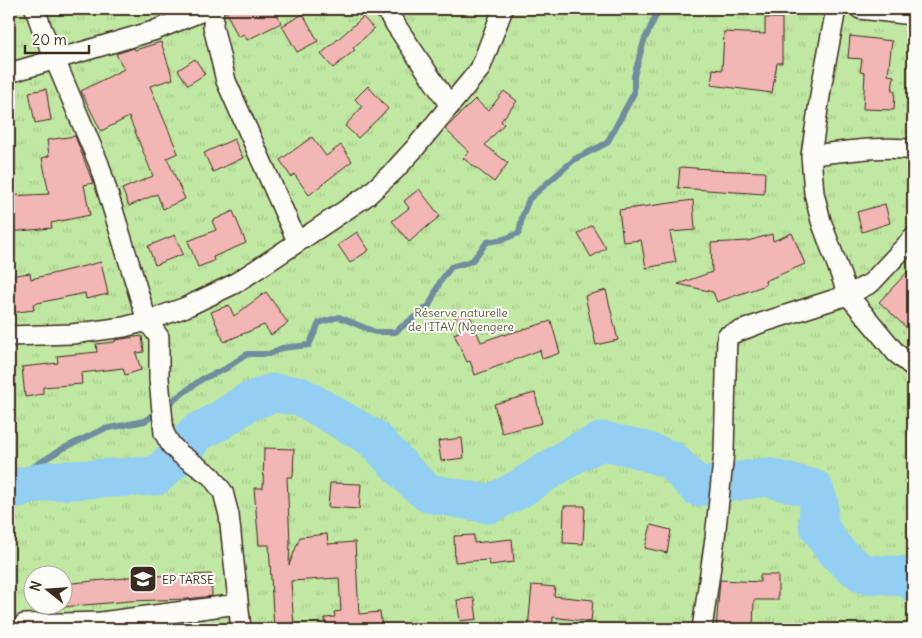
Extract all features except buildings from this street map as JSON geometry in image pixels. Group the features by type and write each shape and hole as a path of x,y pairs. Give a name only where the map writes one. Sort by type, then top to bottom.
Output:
{"street":[{"path":"35,9 99,164 147,320 160,337 159,379 164,433 171,445 180,454 211,476 222,492 229,515 241,629"},
{"path":"9,72 153,31 208,9"},
{"path":"214,9 213,26 226,81 297,241"},
{"path":"385,9 450,106"},
{"path":"9,336 72,334 124,327 186,307 234,284 368,195 394,171 480,69 503,9"},
{"path":"836,9 822,83 812,155 814,193 848,295 896,353 913,367"},
{"path":"860,9 913,15"},
{"path":"812,155 862,150 906,148 913,150"},
{"path":"702,629 715,538 724,452 727,336 848,295 871,283 913,238"},
{"path":"19,626 102,622 238,604"}],"green space":[{"name":"Réserve naturelle de l'ITAV (Ngengere","path":"9,9 913,9 913,629 9,629"}],"waterway":[{"path":"9,477 21,474 62,449 104,429 145,421 202,379 225,369 247,354 269,354 282,348 309,345 319,323 339,317 375,332 395,332 429,306 440,282 451,267 472,261 487,242 504,239 519,233 522,217 529,199 575,159 607,143 634,93 634,76 644,41 659,9"},
{"path":"9,490 47,481 156,476 180,454 196,433 218,422 246,403 272,393 300,396 374,439 428,493 489,504 516,491 576,453 603,441 636,448 671,460 698,487 766,477 814,489 819,503 818,525 832,547 846,561 864,574 906,576 913,582"}],"place":[{"name":"EP TARSE","path":"143,579"}]}
